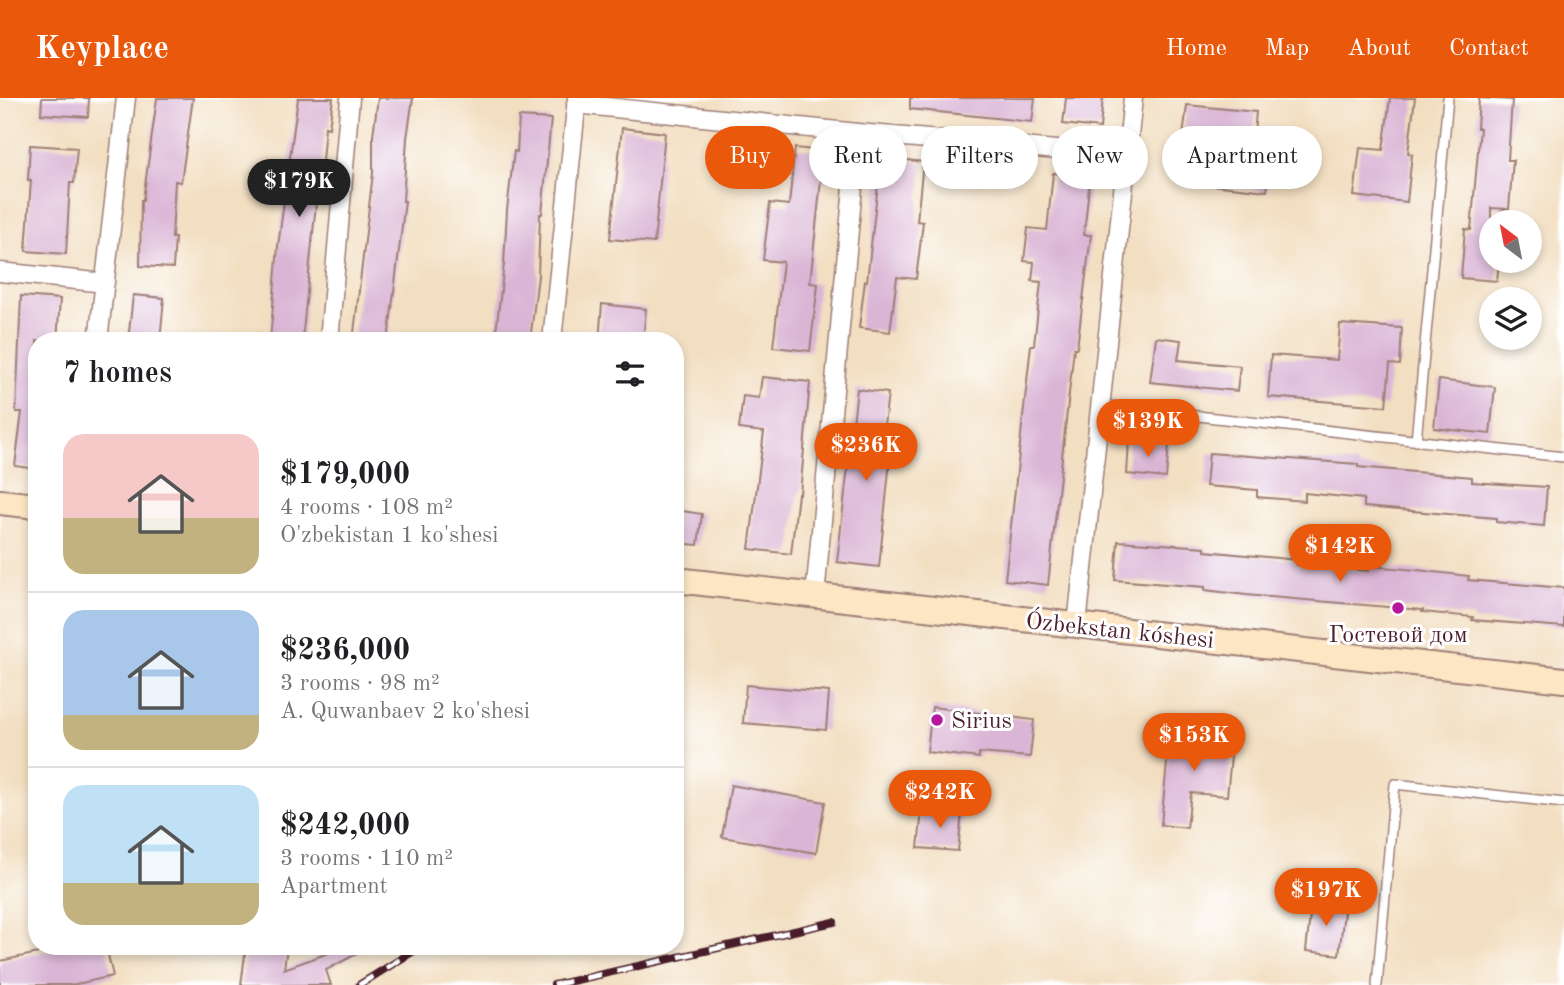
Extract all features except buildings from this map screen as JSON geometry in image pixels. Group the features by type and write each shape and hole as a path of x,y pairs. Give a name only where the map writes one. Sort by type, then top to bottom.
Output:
{"street":[{"path":"99,332 126,98"},
{"path":"330,332 351,98"},
{"path":"1130,126 1133,98"},
{"path":"553,332 576,101 809,127"},
{"path":"907,137 1052,150"},
{"path":"816,596 853,189"},
{"path":"1077,625 1123,189"},
{"path":"0,272 105,283"},
{"path":"0,502 28,505"},
{"name":"Ózbekstan kóshesi","path":"684,581 1564,680"}],"lane":[{"path":"1416,441 1448,98"},
{"path":"1100,405 1564,457"},
{"path":"1377,985 1395,784 1564,803"}],"railway":[{"path":"554,985 834,922"},
{"path":"359,985 407,955"}],"place":[{"name":"Гостевой дом","path":"1398,608"},
{"name":"Sirius","path":"937,720"}]}
